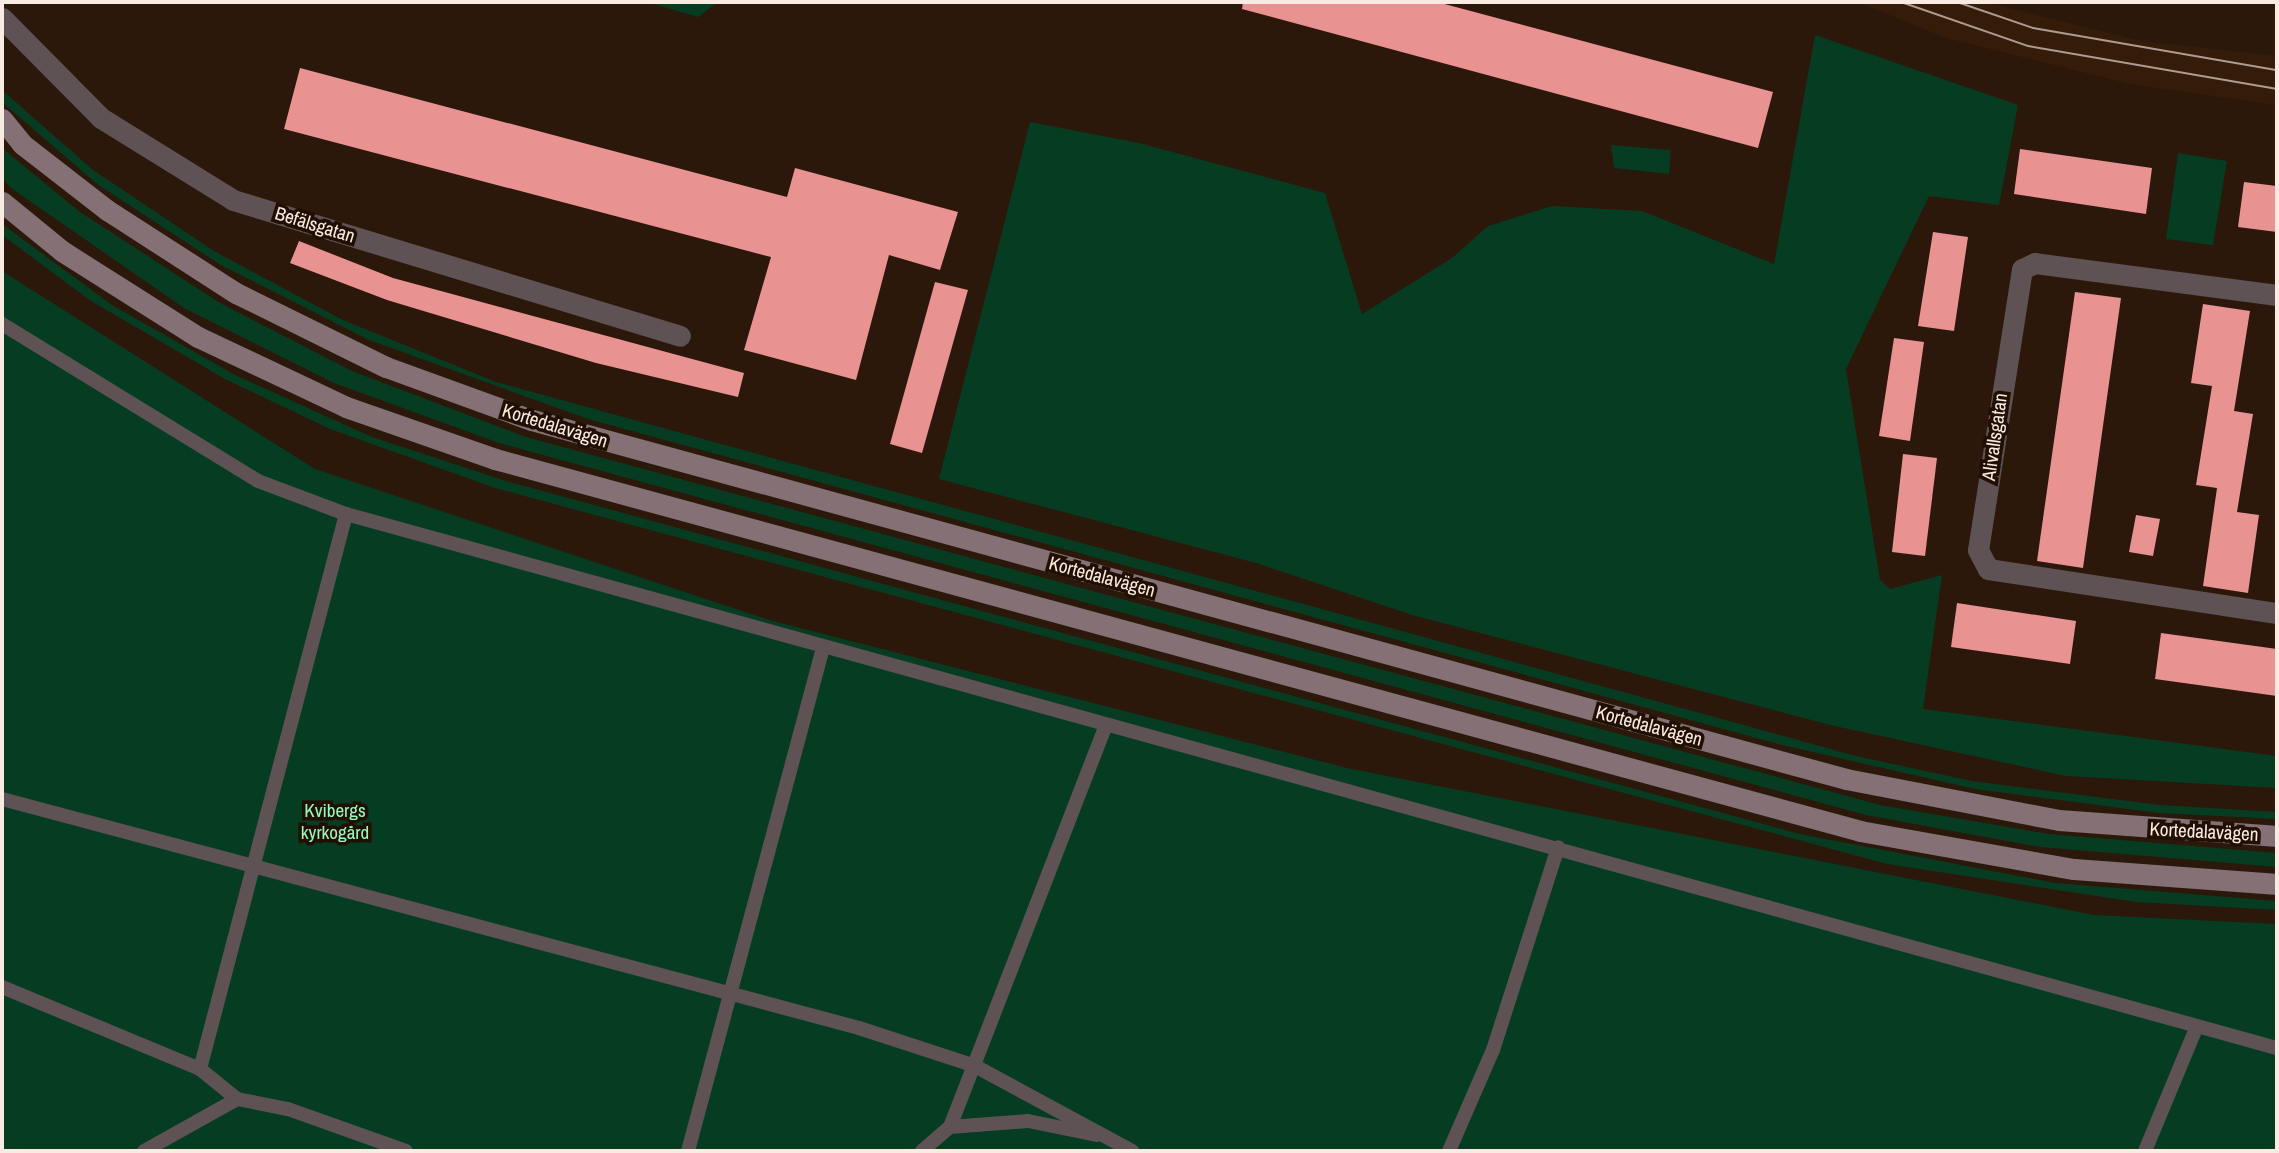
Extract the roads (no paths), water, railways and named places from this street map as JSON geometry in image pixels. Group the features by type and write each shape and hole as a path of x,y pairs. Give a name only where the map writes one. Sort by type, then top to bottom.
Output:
{"main road":[{"name":"Kortedalavägen","path":"5,124 107,210 236,293 386,367 532,420 1858,782 2059,820 2277,836"},
{"path":"2,202 62,251 198,337 346,407 472,452 1860,831 2074,869 2277,884"}],"street":[{"name":"Befälsgatan","path":"2,18 100,118 233,200 680,335"},
{"name":"Alivallsgatan","path":"2277,295 2035,263 2022,269 1978,550 1988,569 2277,613"}],"lane":[{"path":"2,324 258,481 346,514 822,648 1558,847 2277,1048"},
{"path":"200,1069 346,514"},
{"path":"688,1151 731,998 822,648"},
{"path":"922,1151 950,1127 1106,725"},
{"path":"2,799 975,1066 1116,1139 1132,1151"},
{"path":"1449,1151 1493,1050 1558,847"},
{"path":"2,987 200,1069 237,1099 288,1109 406,1151"},
{"path":"2145,1151 2197,1026"},
{"path":"144,1151 237,1099"},
{"path":"950,1127 1028,1121 1116,1139"}],"tram line":[{"path":"1901,2 2028,46 2277,89"},
{"path":"1957,2 2033,28 2277,70"}],"park label":[{"name":"Kvibergs kyrkogård","path":"335,822"}]}
